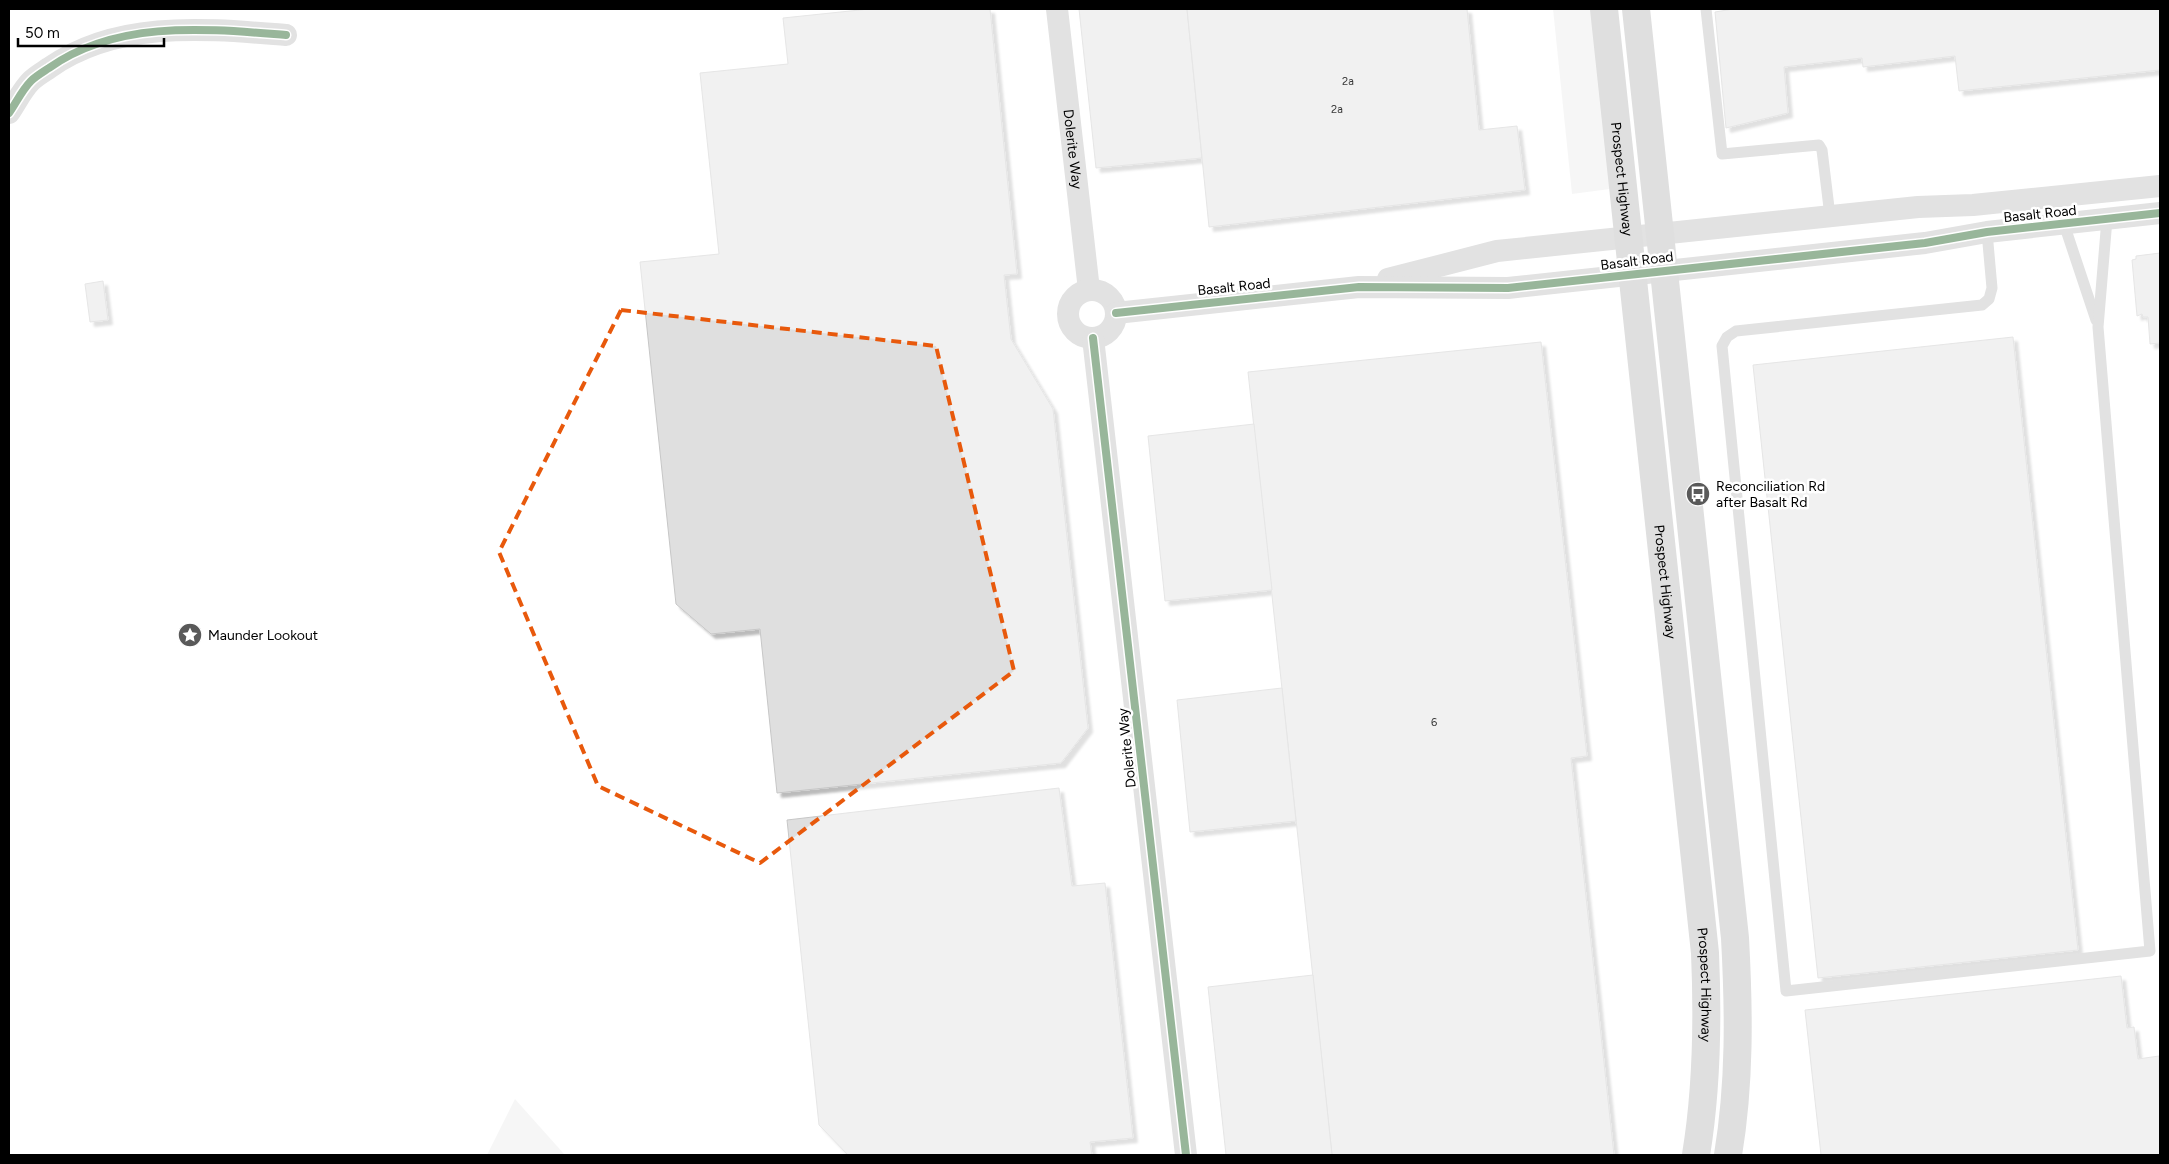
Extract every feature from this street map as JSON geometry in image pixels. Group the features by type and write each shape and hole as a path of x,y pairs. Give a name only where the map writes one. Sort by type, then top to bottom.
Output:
{"main road":[{"name":"Prospect Highway","path":"1604,9 1705,953 1707,1055 1704,1096 1696,1155"},
{"path":"1636,9 1735,938 1738,997 1738,1061 1728,1155"}],"street":[{"name":"Dolerite Way","path":"1057,9 1089,290"},
{"path":"9,113 31,81 63,58 99,44 131,35 164,30 220,30 286,36"},
{"name":"Basalt Road","path":"1359,286 1497,251 1918,207 1973,205 2160,186"},
{"path":"2088,193 2098,220"},
{"name":"Basalt Road","path":"1116,313 1359,286 1508,288 1925,243 1987,232 2160,213"},
{"path":"1089,290 1104,293 1115,305 1116,313 1115,320 1107,333 1093,338 1085,337 1072,327 1068,312 1074,297 1089,290"},
{"name":"Dolerite Way","path":"1093,338 1186,1155"}],"lane":[{"path":"1706,9 1722,154 1819,146 1822,150 1830,216"},
{"path":"1987,232 1992,288 1989,298 1982,305 1736,331 1727,337 1722,346 1786,991 2150,951 2098,327 2098,220"},
{"path":"2064,224 2098,327"}],"highlighted area":[{"path":"621,310 936,346 1014,671 760,863 598,786 499,552"}],"shaded area":[{"path":"1553,9 1591,9 1610,189 1572,194"},
{"path":"515,1099 565,1155 487,1155"}],"building":[{"path":"869,9 990,9 1017,274 1004,275 1011,339 1053,409 1088,728 1061,763 777,793 760,629 711,634 676,604 640,262 719,254 700,73 788,64 783,18"},
{"path":"1079,9 1187,9 1202,158 1096,168"},
{"path":"1187,9 1467,9 1479,130 1517,126 1525,190 1209,227"},
{"path":"1733,9 2160,9 2160,70 1959,91 1955,56 1863,67 1862,58 1784,67 1788,113 1726,128 1715,12"},
{"path":"2160,253 2160,343 2150,344 2148,317 2143,317 2142,314 2137,316 2132,260 2136,259 2136,256"},
{"path":"103,281 108,320 90,322 85,284"},
{"path":"2013,337 2078,950 1818,978 1753,365"},
{"path":"1541,342 1587,756 1571,758 1614,1155 1332,1155 1248,372"},
{"path":"1254,424 1272,590 1165,601 1148,436"},
{"path":"1282,688 1296,821 1190,832 1177,700"},
{"path":"1059,788 1072,886 1105,883 1133,1138 1090,1142 1092,1155 848,1155 819,1125 787,820"},
{"path":"1313,975 1332,1155 1226,1155 1208,987"},
{"path":"2121,976 2127,1028 2134,1027 2138,1059 2159,1056 2160,1155 1821,1155 1805,1010"}],"cycle path":[{"path":"9,113 25,88 35,77 76,52 104,41 134,34 164,31 226,31 286,35"},
{"path":"1116,313 1359,287 1508,288 1925,243 1987,232 2160,213"},
{"path":"1093,338 1186,1155"}],"place":[{"name":"Reconciliation Rd after Basalt Rd","path":"1698,494"},
{"name":"Maunder Lookout","path":"190,635"}]}
